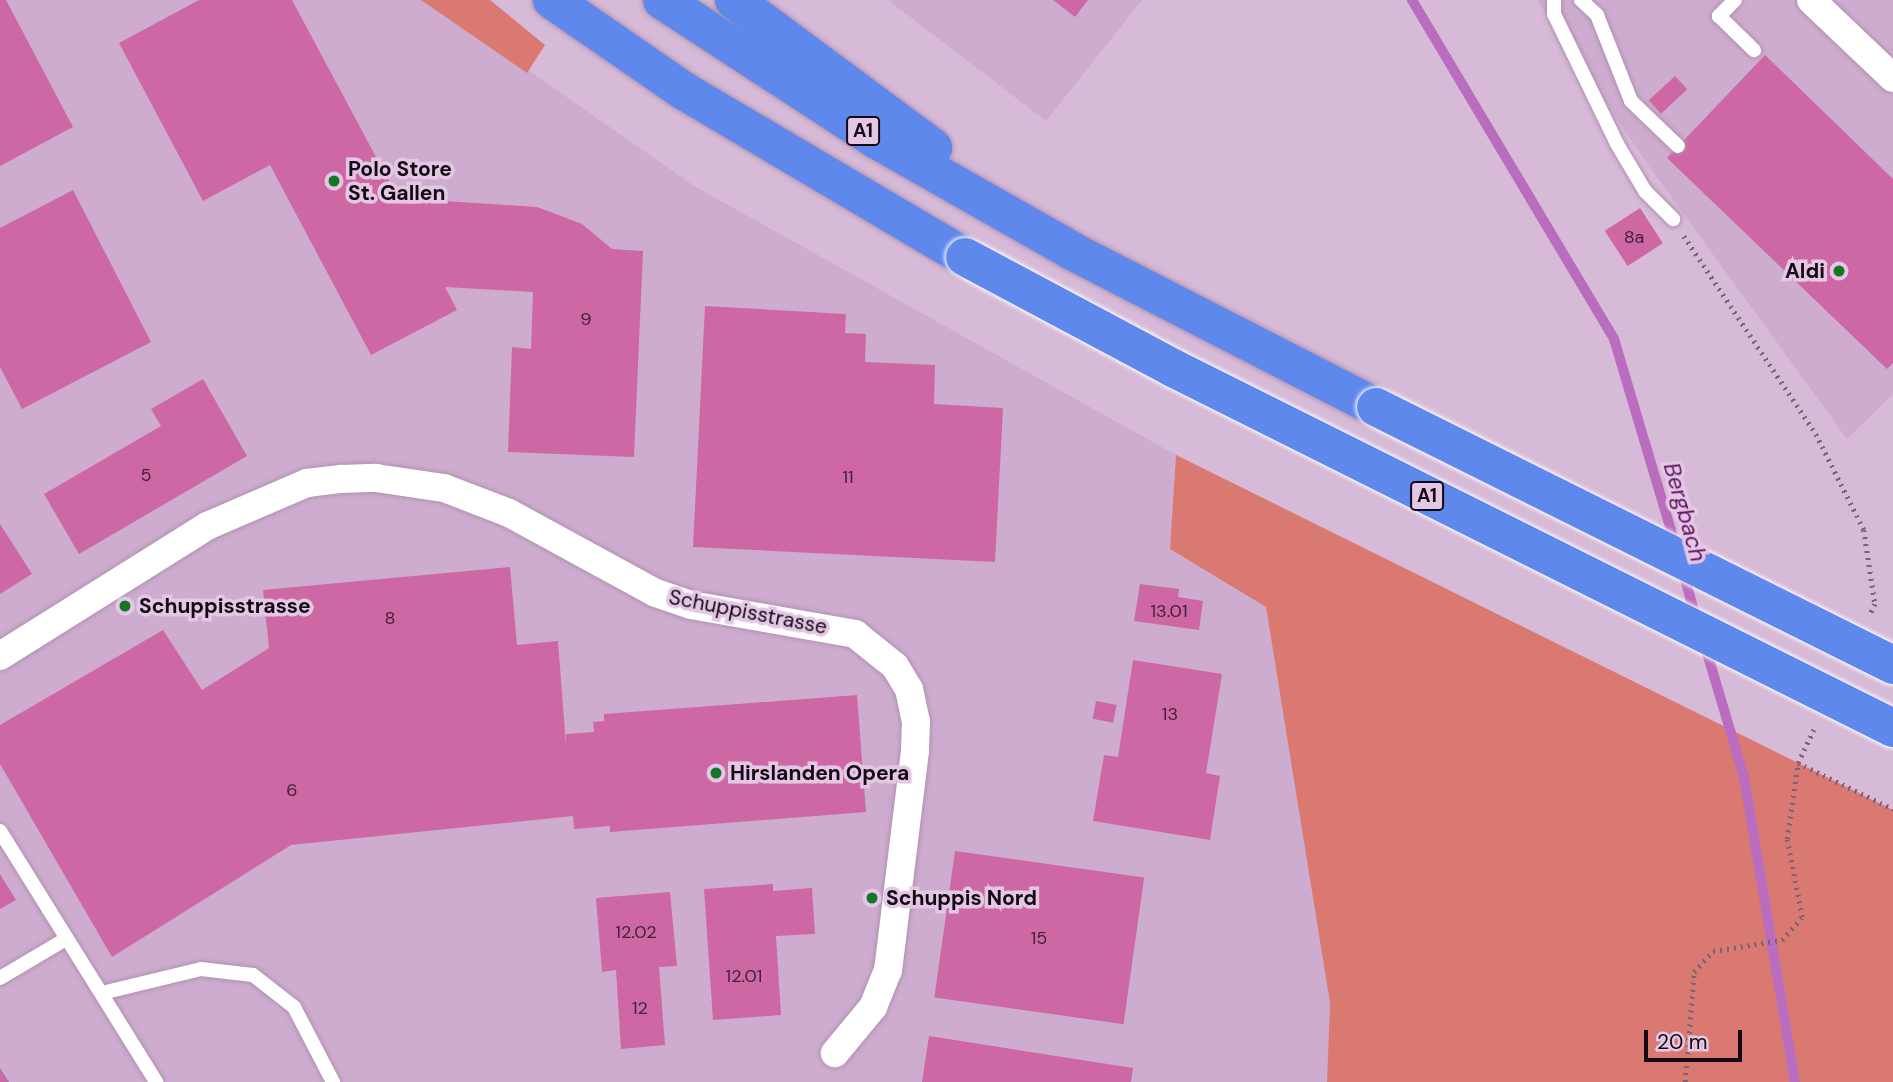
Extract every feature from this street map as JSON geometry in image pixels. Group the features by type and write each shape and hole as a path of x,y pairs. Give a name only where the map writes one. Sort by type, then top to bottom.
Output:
{"highway":[{"name":"A1","path":"552,0 684,91 965,257 1173,368 1893,728"},
{"name":"A1","path":"662,0 877,140 1072,251 1893,665"},
{"name":"A1","path":"734,0 1072,251"}],"street":[{"path":"1811,0 1893,78"},
{"name":"Schuppisstrasse","path":"0,656 207,526 307,483 376,478 444,488 509,513 656,593 691,605 855,634 895,666 909,689 916,721 915,751 888,970 873,1007 835,1053"}],"lane":[{"path":"1554,0 1554,13 1617,145 1645,191 1673,219"},
{"path":"1581,0 1597,15 1631,101 1678,146"},
{"path":"1735,0 1719,16 1754,50"},
{"path":"0,831 156,1082"},
{"path":"0,978 66,939"},
{"path":"102,993 201,969 253,975 294,1007 333,1082"}],"path":[{"path":"1673,219 1816,434 1864,530 1875,604 1863,628"},
{"path":"1685,1082 1694,972 1713,951 1782,940 1802,918 1787,839 1798,763 1822,714"},
{"path":"1798,763 1893,809"}],"shaded area":[{"path":"0,0 428,0 694,186 1176,455 1170,549 1266,607 1330,1003 1327,1082 0,1082"},
{"path":"421,0 490,0 545,45 527,73"},
{"path":"888,0 1142,0 1046,121"},
{"path":"1537,0 1893,0 1893,394 1847,439 1648,165"},
{"path":"1176,455 1893,810 1893,1082 1327,1082 1330,1003 1266,607 1170,549"}],"building":[{"path":"0,0 6,0 73,127 0,166"},
{"path":"199,0 292,0 398,198 537,207 582,224 612,249 643,251 634,457 508,452 512,347 531,349 533,292 445,287 457,310 371,355 270,165 203,201 119,43"},
{"path":"1053,0 1088,0 1075,17"},
{"name":"Aldi","path":"1765,55 1893,179 1893,363 1887,369 1667,158"},
{"path":"1675,76 1687,89 1661,114 1649,101"},
{"path":"73,190 151,342 22,409 0,367 0,228"},
{"path":"1640,208 1663,243 1628,266 1605,231"},
{"path":"705,306 846,314 845,333 866,334 865,362 935,365 934,404 1003,408 995,562 693,547"},
{"path":"203,379 247,456 79,554 44,494 161,426 151,409"},
{"path":"0,524 32,574 0,594"},
{"path":"510,567 517,645 558,641 566,746 566,734 594,732 593,722 604,721 604,714 857,695 866,812 610,832 610,826 574,829 573,816 291,845 112,957 0,764 0,725 163,630 202,690 269,648 263,590"},
{"path":"1140,584 1179,589 1178,597 1203,601 1199,630 1134,621"},
{"path":"1133,660 1222,674 1206,773 1220,776 1210,840 1093,821 1104,755 1118,757"},
{"path":"1096,701 1117,705 1113,723 1093,719"},
{"path":"955,851 1144,878 1124,1024 934,998"},
{"path":"0,874 16,900 0,909"},
{"path":"773,884 773,891 812,888 815,934 776,936 781,1015 713,1020 704,889"},
{"path":"670,892 677,966 659,967 665,1045 621,1049 616,970 602,972 596,898"},
{"path":"929,1036 1133,1068 1131,1082 922,1082"},
{"path":"0,1068 9,1082 0,1082"}],"waterway":[{"name":"Bergbach","path":"1412,0 1614,339 1675,544"},
{"name":"Bergbach","path":"1683,572 1696,618"},
{"name":"Bergbach","path":"1705,646 1744,777 1795,1082"}],"place":[{"name":"Polo Store St. Gallen","path":"334,181"},
{"name":"Aldi","path":"1839,271"},
{"name":"Schuppisstrasse","path":"125,606"},
{"name":"Hirslanden Opera","path":"716,773"},
{"name":"Schuppis Nord","path":"872,898"}]}
